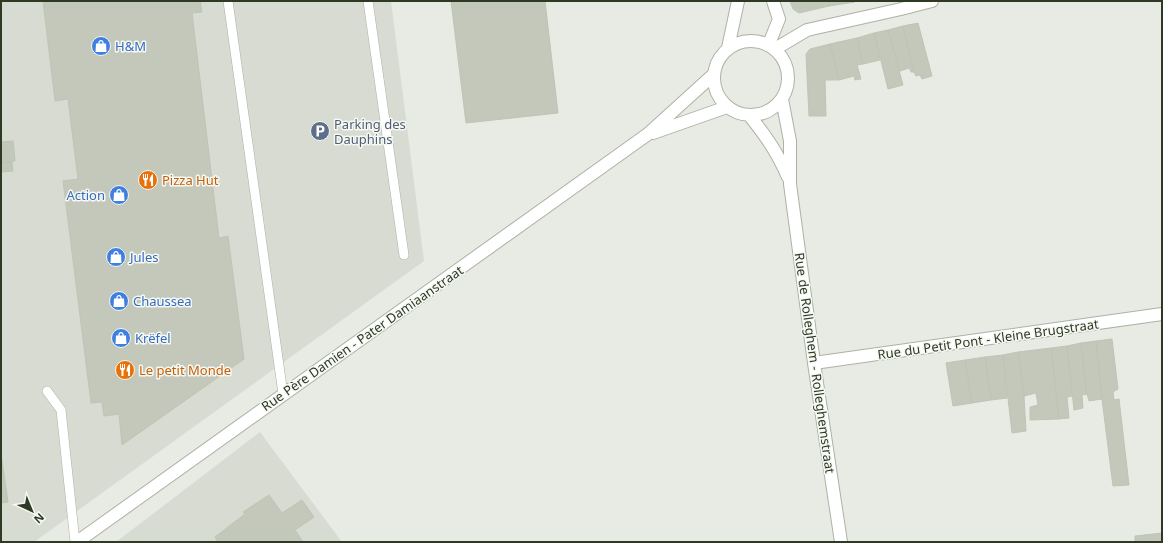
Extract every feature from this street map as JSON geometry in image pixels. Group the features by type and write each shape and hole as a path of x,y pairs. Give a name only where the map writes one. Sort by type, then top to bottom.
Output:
{"street":[{"path":"728,48 738,1"},
{"path":"772,47 779,19 773,1"},
{"path":"772,47 807,30 902,5 932,1"},
{"path":"755,40 772,47 784,59 788,73 787,86 782,99 773,108 762,114 749,115 738,113 727,107 719,98 714,88 713,75 717,60 728,48 740,41 755,40"},
{"name":"Rue Père Damien - Pater Damiaanstraat","path":"76,542 648,134 713,75"},
{"name":"Rue de Rolleghem - Rolleghemstraat","path":"782,99 790,141 790,184 814,363 841,542"},
{"name":"Rue Père Damien - Pater Damiaanstraat","path":"648,134 727,107"},
{"name":"Rue de Rolleghem - Rolleghemstraat","path":"749,115 766,135 780,159 790,184"},
{"name":"Rue du Petit Pont - Kleine Brugstraat","path":"814,363 1162,314"}],"lane":[{"path":"228,1 283,394"},
{"path":"368,1 404,255"},
{"path":"47,391 61,410 76,542"}],"shaded area":[{"path":"1,1 391,1 424,261 34,542 1,542"},
{"path":"260,432 342,542 116,542"}],"building":[{"path":"43,1 200,1 202,12 192,13 219,238 228,236 244,359 122,445 119,414 104,416 102,402 91,403 63,181 78,179 68,99 55,101"},
{"path":"451,1 545,1 558,113 466,123"},
{"path":"790,1 828,1 829,6 799,13 793,9"},
{"path":"828,1 855,1 855,2 829,6"},
{"path":"918,23 932,76 922,79 920,75 916,76 914,72 903,26"},
{"path":"903,26 914,72 911,72 909,68 900,71 888,30"},
{"path":"888,30 903,85 888,89 874,33"},
{"path":"874,33 880,60 863,64 857,38"},
{"path":"857,38 863,64 857,65 861,79 855,80 854,76 839,80 830,44"},
{"path":"830,44 839,80 825,80 826,116 809,116 806,54 810,49"},
{"path":"13,141 15,161 1,163 1,142"},
{"path":"12,162 13,171 1,172 1,163"},
{"path":"1112,339 1118,389 1113,392 1114,400 1119,399 1129,485 1113,486 1096,341"},
{"path":"1096,341 1102,399 1089,401 1081,343"},
{"path":"1081,343 1087,394 1082,395 1083,408 1074,410 1067,346"},
{"path":"1067,346 1072,396 1067,397 1069,418 1059,419 1051,348"},
{"path":"1051,348 1059,419 1030,420 1030,407 1038,405 1036,393 1024,396 1018,352"},
{"path":"1018,352 1024,396 1026,431 1012,433 1003,355"},
{"path":"1003,355 1007,398 991,400 985,357"},
{"path":"985,357 991,400 972,403 965,360"},
{"path":"965,360 972,403 953,406 946,363"},
{"path":"1,454 8,502 1,503"},
{"path":"269,495 282,513 302,500 314,517 295,530 303,542 218,542 215,537 245,514 243,512"},
{"path":"1162,533 1162,542 1135,542 1135,536"}],"place":[{"name":"H&M","path":"101,46"},
{"name":"Parking des Dauphins","path":"320,131"},
{"name":"Pizza Hut","path":"148,180"},
{"name":"Action","path":"119,195"},
{"name":"Jules","path":"116,257"},
{"name":"Chaussea","path":"119,301"},
{"name":"Krëfel","path":"121,338"},
{"name":"Le petit Monde","path":"125,370"}]}
